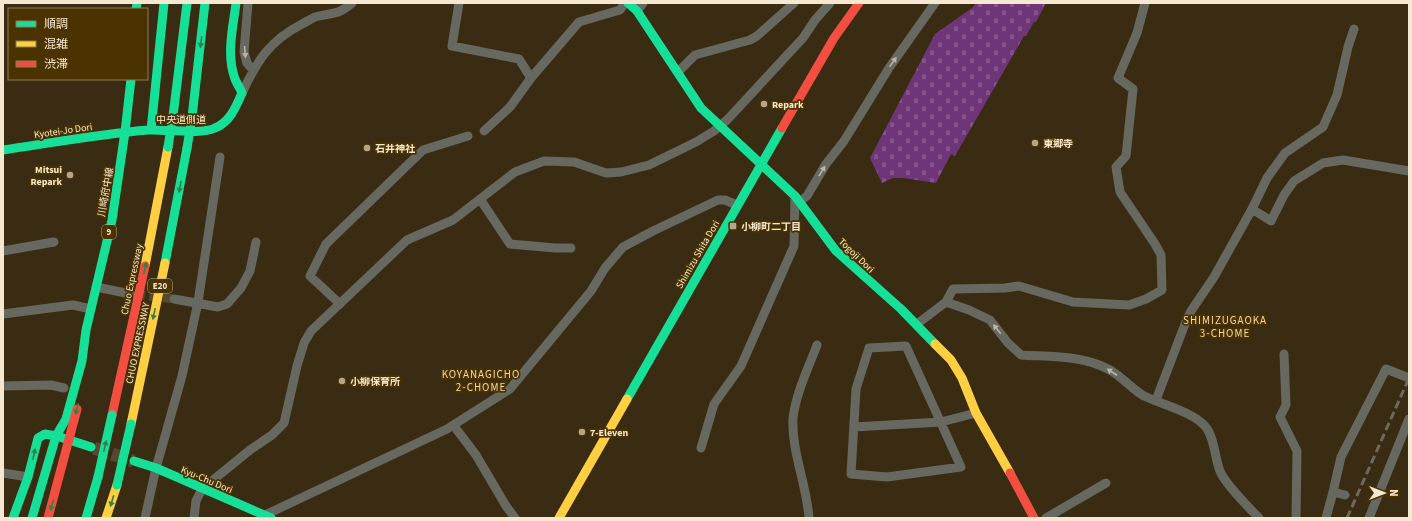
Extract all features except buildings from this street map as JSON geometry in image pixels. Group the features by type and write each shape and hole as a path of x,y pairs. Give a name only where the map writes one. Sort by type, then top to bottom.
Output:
{"main road":[{"path":"151,130 162,3"},
{"name":"Chuo Expressway","path":"86,518 98,477 144,273 168,148 187,3"},
{"name":"CHUO EXPRESSWAY","path":"106,518 117,485 161,285 192,117 205,3"},
{"path":"236,3 231,61 235,79 242,93"},
{"name":"Togoji Dori","path":"628,3 637,11 701,108 797,199 836,251 917,324 952,360 958,369 988,436 1000,453 1034,518"},
{"name":"Shimizu Shita Dori","path":"559,518 760,165 834,38 859,3"},
{"name":"川崎府中線","path":"56,436 66,419 82,361 86,330 112,220 131,80"},
{"name":"中央道側道","path":"125,132 151,130 200,132 216,128 226,122 234,111 242,93"},
{"name":"Kyotei-Jo Dori","path":"3,150 125,132"},
{"path":"48,518 59,480 88,361 86,330"},
{"name":"川崎府中線","path":"73,359 86,330"},
{"name":"川崎府中線","path":"32,518 56,436 57,416"},
{"path":"13,518 28,477 38,438 45,434 91,447"},
{"name":"Kyu-Chu Dori","path":"134,461 156,468 268,517"}],"street":[{"path":"248,3 244,52 247,63 253,70 264,54 278,39 292,29 315,18 338,13 351,3"},
{"path":"459,3 452,46 519,59 531,78"},
{"path":"484,131 510,107 531,78 579,22 620,10 624,3"},
{"path":"637,11 643,3"},
{"path":"678,72 695,55 750,40 758,36 794,3"},
{"path":"194,518 196,501 202,489 250,450 272,435 284,423 297,366 304,343 311,331 407,240 453,220 515,172 544,161 574,162 606,173 621,172 649,165 696,142 721,126 803,38 815,20 830,3"},
{"path":"701,448 714,404 741,366 794,246 797,199 807,196 826,164 844,141 889,68 935,3"},
{"path":"917,324 946,302 953,289 1004,288 1020,286 1072,302 1130,305 1146,299 1162,290 1161,255 1156,244 1120,192 1116,167 1126,156 1133,89 1118,78 1137,33 1145,3"},
{"path":"1156,400 1191,311 1214,278 1252,209 1266,178 1285,153 1323,126 1337,95 1348,47 1354,29"},
{"name":"中央道側道","path":"242,93 253,70"},
{"path":"340,304 310,276 326,244 423,150 468,136"},
{"path":"145,518 156,468 182,376 198,302 220,157"},
{"path":"1252,209 1271,221 1284,195 1294,181 1323,163 1343,160 1409,171"},
{"path":"480,199 510,244 571,248"},
{"path":"268,517 454,426 473,412 510,389 591,291 605,268 623,247 718,200 725,200 737,205"},
{"path":"3,251 54,242"},
{"path":"174,298 218,306 227,304 241,288 250,271 256,242"},
{"path":"96,287 131,294"},
{"path":"946,302 970,310 990,320 1008,343 1021,355 1042,355 1083,360 1096,364 1111,371 1143,395 1191,417 1205,426 1211,438 1221,473 1241,499 1259,518"},
{"path":"3,314 73,306 91,309"},
{"path":"809,518 794,436 793,418 798,394 817,345"},
{"path":"906,346 941,422 961,467 887,477 851,474 856,389 869,348 906,346"},
{"path":"1284,354 1286,405 1280,417 1297,451 1296,518"},
{"path":"1326,518 1341,457 1386,369 1406,377"},
{"path":"3,386 50,385 64,388"},
{"path":"854,427 941,422 976,412"},
{"path":"1369,518 1409,419"},
{"path":"454,426 476,455 506,506 515,518"},
{"path":"3,473 28,477"},
{"path":"1046,518 1106,483"},
{"path":"1333,492 1345,495"}],"green space":[{"path":"976,3 1046,3 1036,22 1034,22 1026,36 1024,36 955,156 951,154 936,183 893,178 882,183 870,158 935,34 972,8"}],"tunnel":[{"path":"136,294 174,299"},
{"path":"94,448 133,461"}],"railway":[{"path":"1347,518 1409,378"}],"traffic: fast":[{"path":"136,8 137,3"},
{"path":"151,130 164,3"},
{"path":"173,116 187,3"},
{"path":"192,117 205,3"},
{"path":"236,3 231,41 231,60 232,70 242,93"},
{"path":"628,3 637,11 701,108 795,196 836,251 901,309 935,344"},
{"path":"32,518 56,436 66,419 82,361 86,330 112,220 131,80"},
{"path":"3,150 94,136 148,130 209,130 215,128 229,118 242,93"},
{"path":"168,147 173,116"},
{"path":"187,148 192,117"},
{"path":"627,399 782,128"},
{"path":"165,263 187,148"},
{"path":"98,477 112,415"},
{"path":"117,485 131,424"},
{"path":"13,518 28,477 38,438 45,434 56,436"},
{"path":"60,437 91,447"},
{"path":"134,461 156,468 271,518"},
{"path":"86,518 98,477"}],"traffic: slow":[{"path":"145,266 168,147"},
{"path":"131,424 165,263"},
{"path":"935,344 951,360 962,378 976,413 1010,473"},
{"path":"559,518 627,399"},
{"path":"106,518 117,485"}],"traffic: jam":[{"path":"782,128 834,38 859,3"},
{"path":"112,415 145,266"},
{"path":"48,518 77,409"},
{"path":"1010,473 1034,518"}],"place":[{"name":"Repark","path":"764,104"},
{"name":"東郷寺","path":"1035,143"},
{"name":"石井神社","path":"367,148"},
{"name":"Mitsui Repark","path":"70,175"},
{"name":"小柳町二丁目","path":"733,226"},
{"name":"小柳保育所","path":"342,381"},
{"name":"7-Eleven","path":"582,432"}],"district":[{"name":"SHIMIZUGAOKA 3-CHOME","path":"1225,326"},
{"name":"KOYANAGICHO 2-CHOME","path":"481,380"}]}
